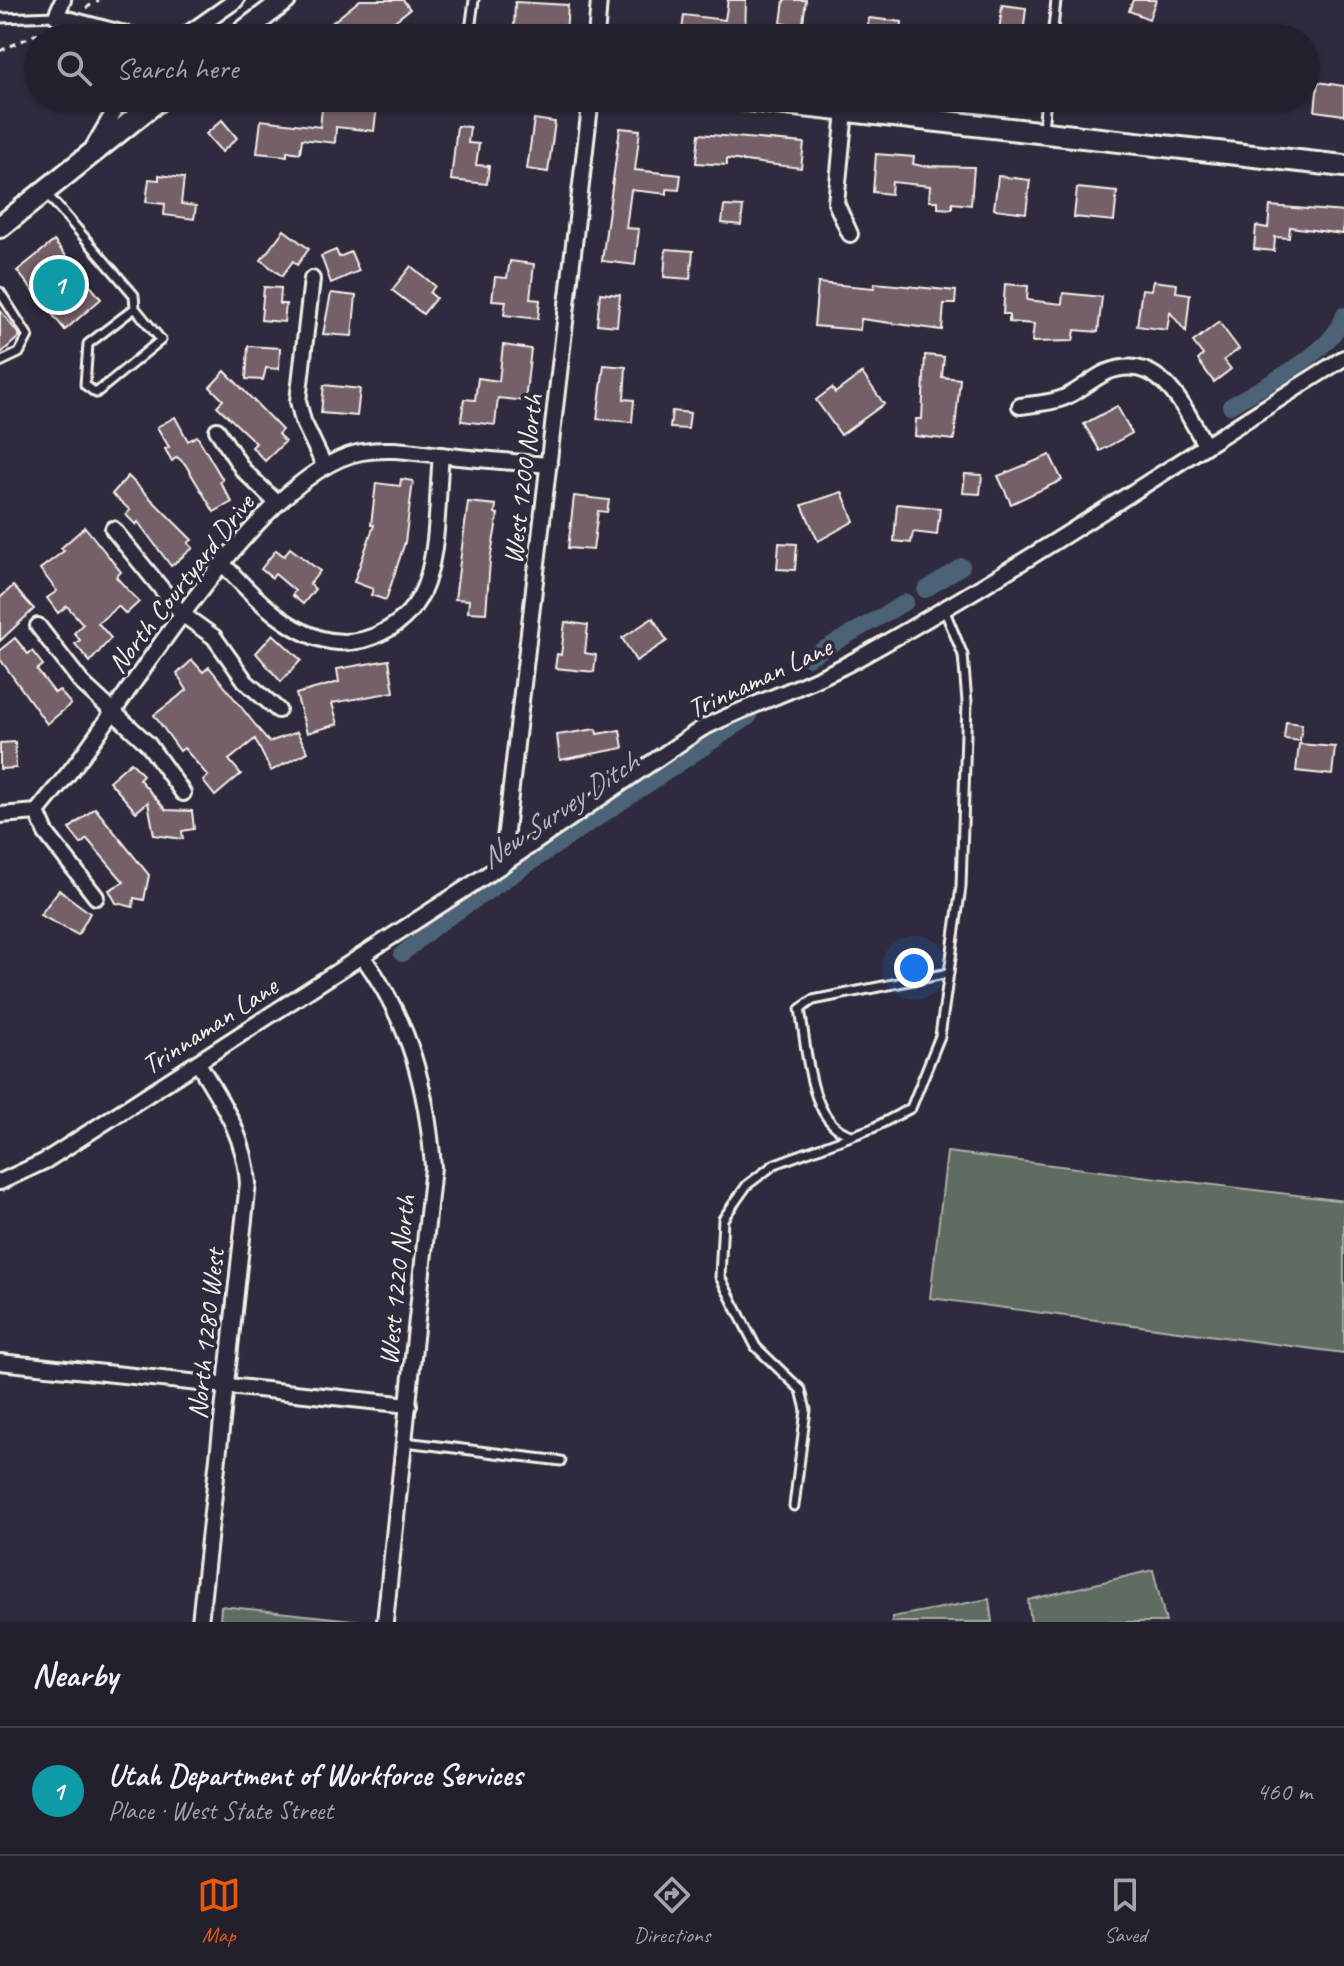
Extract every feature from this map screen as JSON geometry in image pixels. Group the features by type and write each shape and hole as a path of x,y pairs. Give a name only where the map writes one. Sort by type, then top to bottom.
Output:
{"main road":[{"path":"253,24 285,0"},
{"path":"0,227 143,112"},
{"path":"854,112 1344,166"}],"street":[{"path":"63,0 56,16 87,24"},
{"path":"202,24 236,0"},
{"path":"597,24 599,0"},
{"path":"88,156 114,112"},
{"name":"West 1200 North","path":"502,865 589,112"},
{"path":"845,112 836,203 850,234"},
{"path":"312,279 298,401 303,421 324,465"},
{"name":"Trinnaman Lane","path":"0,1182 45,1161 363,957 701,729 751,703 853,661 944,609 1344,358"},
{"path":"1020,406 1064,398 1103,374 1123,367 1147,370 1162,379 1180,401 1205,445"},
{"path":"217,430 243,470 277,503"},
{"name":"North Courtyard Drive","path":"37,812 182,614 223,564 277,503 324,465 359,452 395,449 549,465"},
{"path":"223,564 271,611 297,630 322,640 343,643 367,640 392,628 412,610 427,581 441,455"},
{"path":"113,529 182,614 214,637 246,682 278,710"},
{"path":"38,626 82,683 148,744 183,793"},
{"path":"0,815 37,812 46,833 96,897"},
{"name":"West 1220 North","path":"363,957 396,1006 410,1039 429,1112 433,1167 431,1212 385,1622"},
{"name":"North 1280 West","path":"198,1063 237,1126 246,1155 248,1183 200,1622"},
{"path":"0,1362 409,1405"}],"lane":[{"path":"471,24 474,0"},
{"path":"1053,24 1056,0"},
{"path":"0,18 56,16"},
{"path":"1042,133 1044,112"},
{"path":"45,191 134,295 135,308 161,340 96,393 85,385 88,344 135,308"},
{"path":"0,292 28,336 19,353 0,362"},
{"path":"794,1506 806,1410 801,1390 756,1347 720,1277 723,1219 747,1185 775,1164 853,1135 911,1108 940,1036 961,887 967,702 963,655 944,609"},
{"path":"853,1135 837,1132 820,1113 800,1009 813,1000 949,973"},
{"path":"405,1442 561,1461"}],"path":[{"path":"83,10 99,0"},
{"path":"0,51 24,40"}],"green space":[{"path":"947,1152 1344,1201 1344,1353 930,1298"},
{"path":"1153,1570 1166,1622 1031,1622 1028,1600"},
{"path":"989,1599 992,1622 892,1622 892,1617"},
{"path":"221,1606 361,1621 361,1622 220,1622"}],"building":[{"path":"360,0 403,0 410,9 391,24 330,24"},
{"path":"728,0 746,0 745,24 683,24 684,15 725,20"},
{"path":"784,0 806,0 803,24 781,23"},
{"path":"1133,0 1156,0 1149,19 1129,11"},
{"path":"515,2 568,5 567,24 514,24"},
{"path":"1002,5 1026,8 1024,24 1000,24"},
{"path":"869,18 902,22 902,24 868,24"},
{"path":"1320,82 1344,86 1344,115 1320,112"},
{"path":"322,112 376,112 374,131 336,127 335,143 302,139 300,153 287,151 287,156 257,153 261,120 320,127"},
{"path":"534,119 555,122 548,172 527,169"},
{"path":"222,120 237,138 222,152 206,134"},
{"path":"457,126 470,127 468,143 479,144 476,165 489,166 487,184 451,180"},
{"path":"620,128 640,130 635,170 681,175 679,190 667,189 667,194 631,190 626,228 639,229 635,265 602,261"},
{"path":"699,134 804,143 801,168 727,159 727,165 696,163"},
{"path":"876,154 914,157 913,164 922,166 974,167 971,205 952,203 952,209 938,208 938,201 929,201 930,186 892,182 891,194 873,192"},
{"path":"159,175 184,178 181,204 196,206 194,219 164,215 165,204 146,202 149,179 159,180"},
{"path":"998,176 1030,180 1026,213 994,209"},
{"path":"1077,188 1117,192 1114,221 1074,217"},
{"path":"724,206 743,207 741,225 722,223"},
{"path":"1270,206 1344,212 1343,234 1290,227 1289,238 1275,237 1274,251 1254,249 1256,226 1268,228"},
{"path":"284,230 309,249 297,265 293,261 282,276 261,260"},
{"path":"54,241 101,299 65,330 17,271"},
{"path":"666,249 693,251 690,279 664,277"},
{"path":"336,250 339,257 351,252 359,271 331,283 321,256"},
{"path":"510,261 534,264 530,299 540,300 538,319 504,315 506,301 492,300 495,277 507,278"},
{"path":"411,266 435,286 430,293 436,298 423,314 392,290"},
{"path":"1153,281 1177,284 1176,292 1190,294 1186,332 1170,312 1167,330 1137,326 1142,289 1151,290"},
{"path":"818,283 874,288 875,283 956,291 955,304 944,304 942,330 861,319 860,330 814,326"},
{"path":"1005,284 1028,286 1027,300 1062,304 1063,293 1102,297 1098,332 1075,330 1073,341 1032,342 1034,324 1009,322 1009,314 1003,314"},
{"path":"264,287 281,288 280,304 286,304 284,322 261,320"},
{"path":"331,293 356,296 352,336 323,334"},
{"path":"600,293 620,295 617,326 597,324"},
{"path":"0,310 20,336 0,354"},
{"path":"1219,322 1239,349 1224,360 1231,369 1214,382 1198,360 1203,355 1193,342"},
{"path":"503,345 531,349 525,401 498,398 495,425 461,421 464,399 475,400 478,378 499,381"},
{"path":"248,346 280,348 279,369 266,368 263,380 246,379"},
{"path":"925,355 944,357 942,377 960,379 954,440 915,436 916,419 922,419"},
{"path":"604,365 626,367 624,399 634,400 632,422 597,419"},
{"path":"225,371 282,430 278,434 285,442 265,461 252,447 256,443 217,406 223,400 210,387"},
{"path":"862,373 884,404 841,435 816,400 832,388 835,393"},
{"path":"324,385 360,389 357,416 321,413"},
{"path":"1117,406 1132,433 1100,451 1084,424"},
{"path":"672,411 690,413 688,429 670,428"},
{"path":"175,417 188,441 197,436 223,480 220,482 232,502 214,512 185,464 177,457 172,461 165,449 169,447 157,427"},
{"path":"1050,455 1062,480 1011,504 998,476"},
{"path":"965,474 982,475 980,494 963,493"},
{"path":"128,476 192,540 188,543 193,548 171,566 138,522 136,525 126,515 130,510 112,494"},
{"path":"401,479 413,481 405,542 386,600 371,595 373,589 354,582 374,525 371,525 376,483 400,486"},
{"path":"842,492 854,521 818,541 802,505"},
{"path":"574,496 609,500 607,512 598,511 593,550 568,548"},
{"path":"468,502 496,505 495,513 498,514 486,613 468,612 469,600 455,599"},
{"path":"897,504 940,508 937,535 913,532 911,543 894,541"},
{"path":"85,527 121,572 116,577 139,602 126,614 118,606 98,623 111,638 90,662 75,644 80,640 74,633 83,624 67,606 58,613 47,598 57,591 40,569 64,551 61,548"},
{"path":"779,543 797,544 795,570 777,569"},
{"path":"290,548 320,571 310,584 315,589 303,604 292,595 295,591 275,574 272,578 261,569 276,550 284,556"},
{"path":"13,586 34,609 0,641 0,598"},
{"path":"653,618 667,641 636,661 622,638"},
{"path":"565,622 588,625 585,653 596,655 594,672 555,668 557,654 561,655"},
{"path":"273,634 301,660 281,682 256,653"},
{"path":"15,638 28,654 32,651 43,665 37,670 55,693 59,690 71,704 47,724 0,659 0,650"},
{"path":"192,660 203,672 209,667 269,742 297,732 308,752 271,771 255,739 229,760 241,774 215,796 203,781 208,776 184,748 180,751 154,715 187,690 177,674"},
{"path":"389,660 394,692 332,703 338,724 307,733 296,694 339,682 337,669"},
{"path":"1286,722 1302,724 1300,741 1284,739"},
{"path":"596,729 597,734 620,730 623,748 560,760 557,735"},
{"path":"15,742 16,768 0,769 0,743"},
{"path":"1299,744 1335,747 1332,775 1296,771"},
{"path":"131,762 143,775 139,779 166,810 192,811 194,829 182,831 183,839 154,835 148,802 136,812 109,781"},
{"path":"95,808 149,875 144,900 134,898 133,907 116,903 109,890 124,882 87,839 81,844 69,829"},
{"path":"59,890 90,913 78,935 40,915"}],"waterway":[{"name":"New Survey Ditch","path":"1230,406 1311,356 1326,343 1344,315"},
{"name":"New Survey Ditch","path":"925,590 962,566"},
{"name":"New Survey Ditch","path":"808,658 906,602"},
{"name":"New Survey Ditch","path":"402,954 436,926 749,717"}],"place":[{"name":"Utah Department of Workforce Services","path":"59,285"}]}
